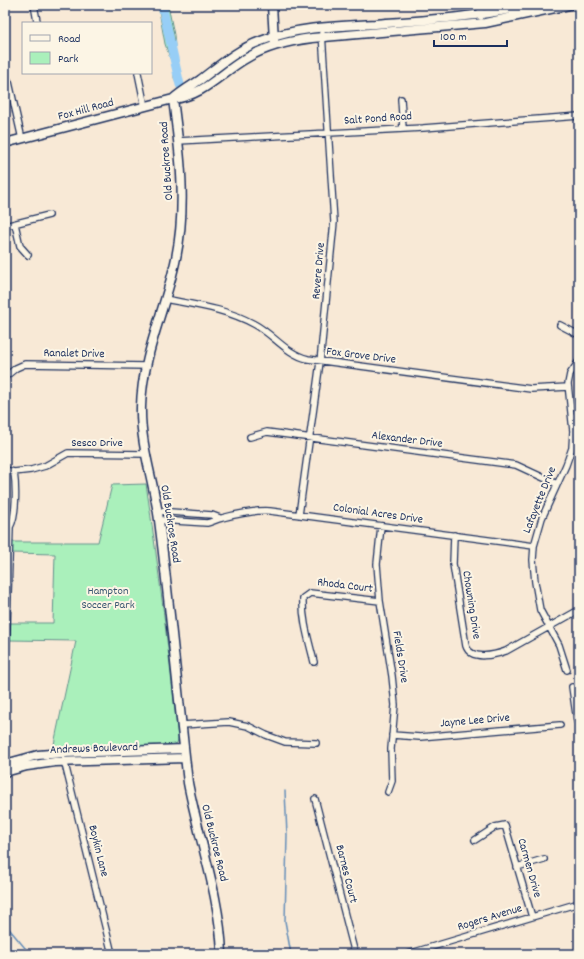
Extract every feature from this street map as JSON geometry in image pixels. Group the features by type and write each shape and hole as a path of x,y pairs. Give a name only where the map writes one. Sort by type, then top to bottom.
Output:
{"street":[{"path":"34,5 37,20"},
{"path":"272,5 275,45"},
{"path":"480,5 482,24"},
{"path":"322,33 481,15 531,5"},
{"path":"173,99 182,91 196,83 241,50 274,36 299,31 322,33 482,24 505,20 552,7 569,5"},
{"name":"Fox Hill Road","path":"5,143 185,97 209,85 224,72 246,58 275,45 322,33"},
{"name":"Revere Drive","path":"299,515 320,362 334,222 322,33"},
{"path":"138,74 145,107"},
{"path":"5,75 9,82 22,139"},
{"name":"Old Buckroe Road","path":"173,99 182,185 182,212 176,259 146,366 141,405 141,422 159,520 185,758 193,807 217,906 222,954"},
{"path":"401,99 403,129"},
{"name":"Salt Pond Road","path":"178,141 274,135 329,134 579,116"},
{"path":"5,226 50,215"},
{"path":"15,224 20,246 28,255"},
{"name":"Fox Grove Drive","path":"165,299 219,310 241,317 269,333 291,353 301,358 320,362 531,389 568,387"},
{"path":"560,325 579,335"},
{"name":"Lafayette Drive","path":"568,670 559,645 540,610 533,568 534,546 542,518 558,484 572,448 573,431 568,387 570,374 579,361"},
{"name":"Ranalet Drive","path":"5,377 16,368 25,364 146,366"},
{"path":"572,417 579,416"},
{"name":"Alexander Drive","path":"250,437 267,432 516,465 558,484"},
{"name":"Sesco Drive","path":"5,470 14,472 31,470 45,466 68,453 146,454"},
{"path":"5,693 10,527 12,523 14,505 14,472"},
{"name":"Colonial Acres Drive","path":"159,520 207,523 214,522 220,518 260,510 534,546"},
{"name":"Colonial Acres Drive","path":"157,512 212,515 220,518"},
{"name":"Fields Drive","path":"381,526 377,564 380,602 392,676 395,705 391,749 392,781 388,792"},
{"name":"Chowning Drive","path":"454,535 453,564 466,646 469,652 475,655 501,653 579,610"},
{"name":"Rhoda Court","path":"314,662 306,632 303,598 310,593 380,602"},
{"path":"572,687 579,726"},
{"path":"182,725 229,722 248,726 285,742 316,743"},
{"name":"Jayne Lee Drive","path":"392,735 420,737 560,725"},
{"name":"Andrews Boulevard","path":"5,768 42,763 64,757 184,749"},
{"name":"Andrews Boulevard","path":"64,757 185,758"},
{"name":"Boykin Lane","path":"64,757 112,954"},
{"name":"Barnes Court","path":"315,799 355,954"},
{"name":"Carmen Drive","path":"475,840 495,827 505,825 532,917"},
{"path":"517,868 544,859"},
{"name":"Rogers Avenue","path":"408,954 579,903"}],"green space":[{"path":"158,5 168,5 174,35 176,57 182,81 178,85 174,78 174,69 165,44"},
{"name":"Hampton Soccer Park","path":"146,484 167,643 178,739 177,743 173,745 53,749 76,641 9,640 10,623 53,623 55,554 11,553 11,542 98,542 112,485"}],"waterway":[{"path":"162,5 180,85"},
{"path":"285,791 287,835 285,921 291,954"},
{"path":"5,924 30,954"}]}
